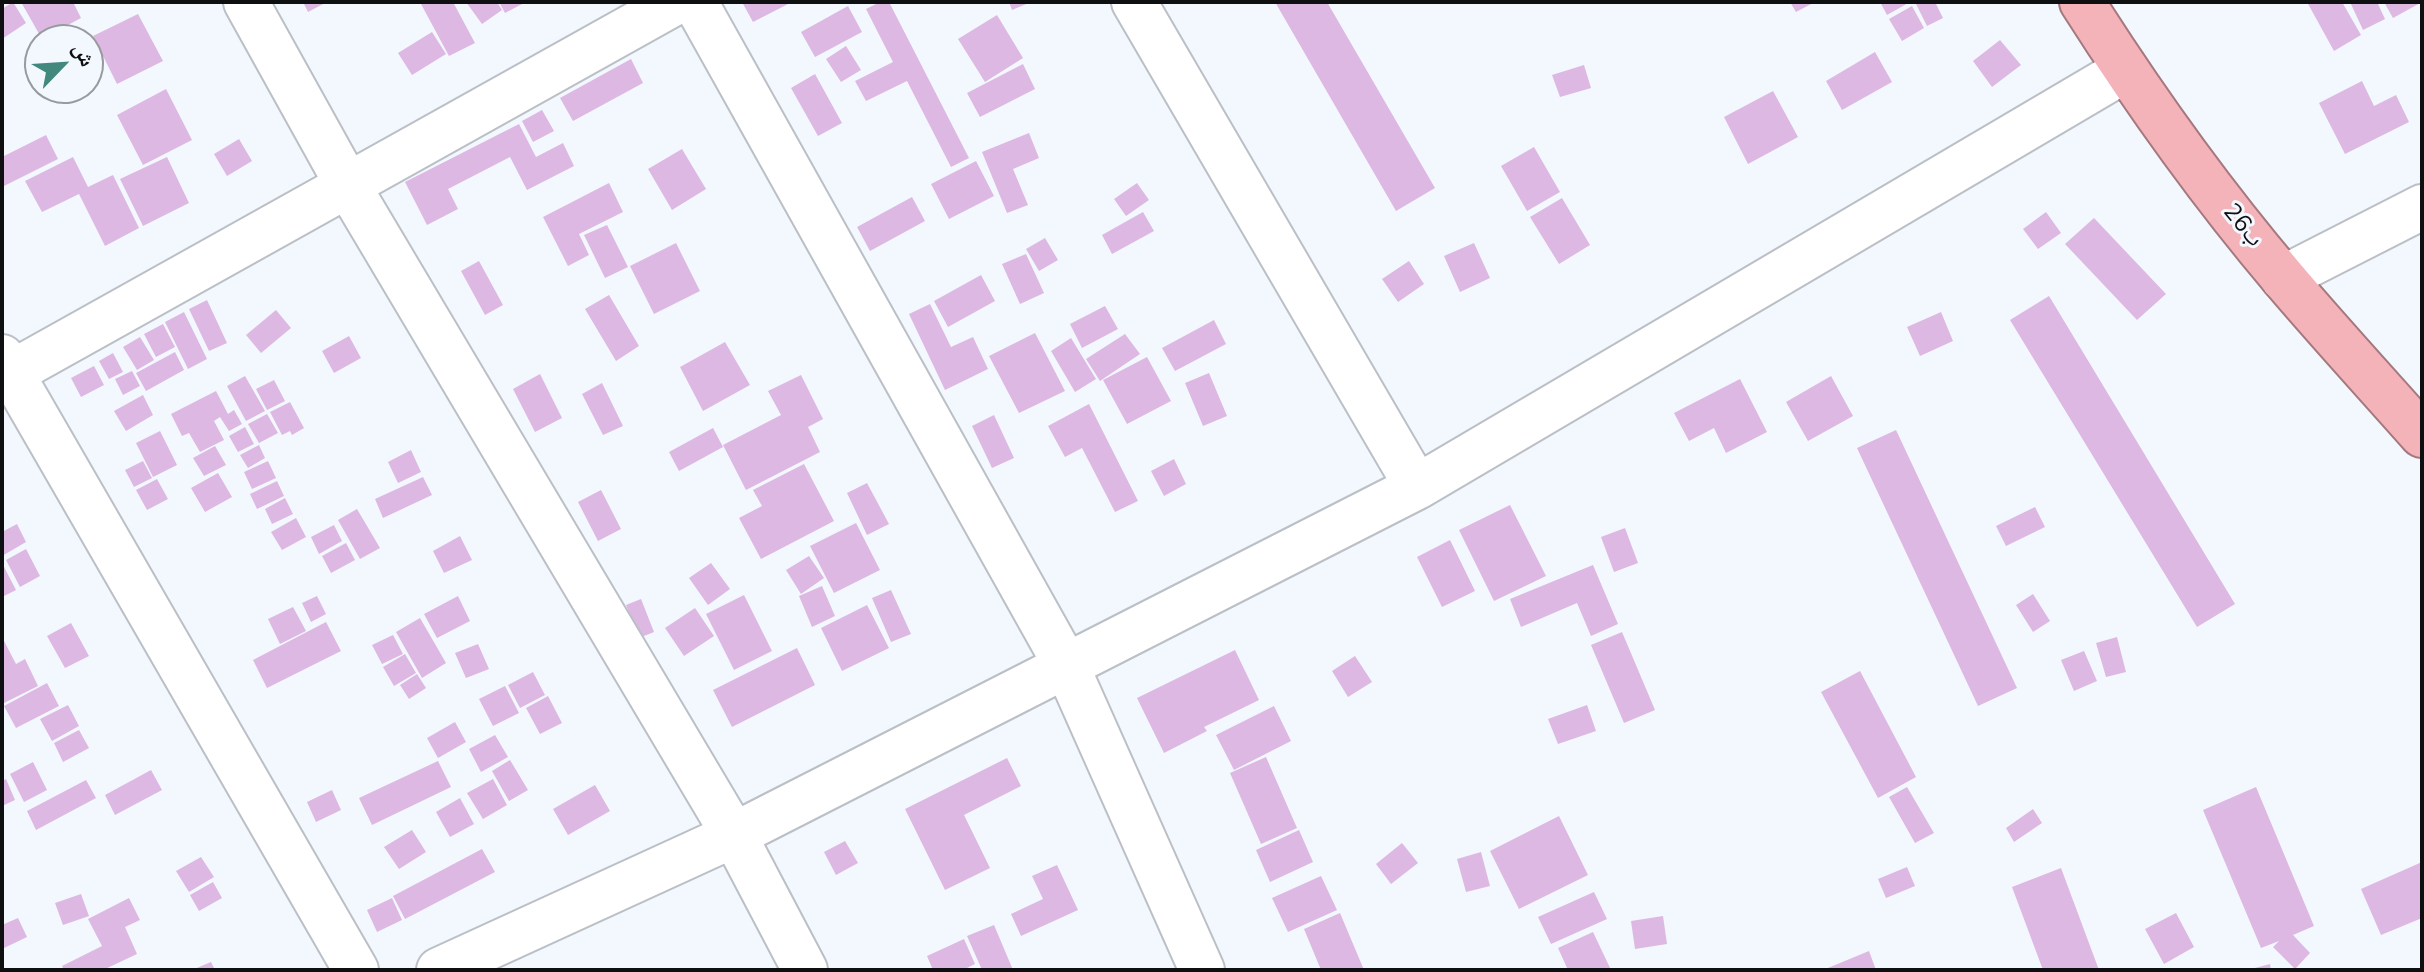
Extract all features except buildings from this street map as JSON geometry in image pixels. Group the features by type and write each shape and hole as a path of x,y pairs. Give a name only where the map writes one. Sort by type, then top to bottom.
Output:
{"highway":[{"name":"26ب","path":"2082,2 2125,70 2201,174 2283,278 2422,435"}],"street":[{"path":"246,2 347,184 734,835 805,970"},
{"path":"356,970 5,369 676,2"},
{"path":"695,2 1067,667 1202,970"},
{"path":"1134,2 1417,487"},
{"path":"439,970 734,835 1417,487 2125,70"},
{"path":"2283,278 2422,207"}]}
